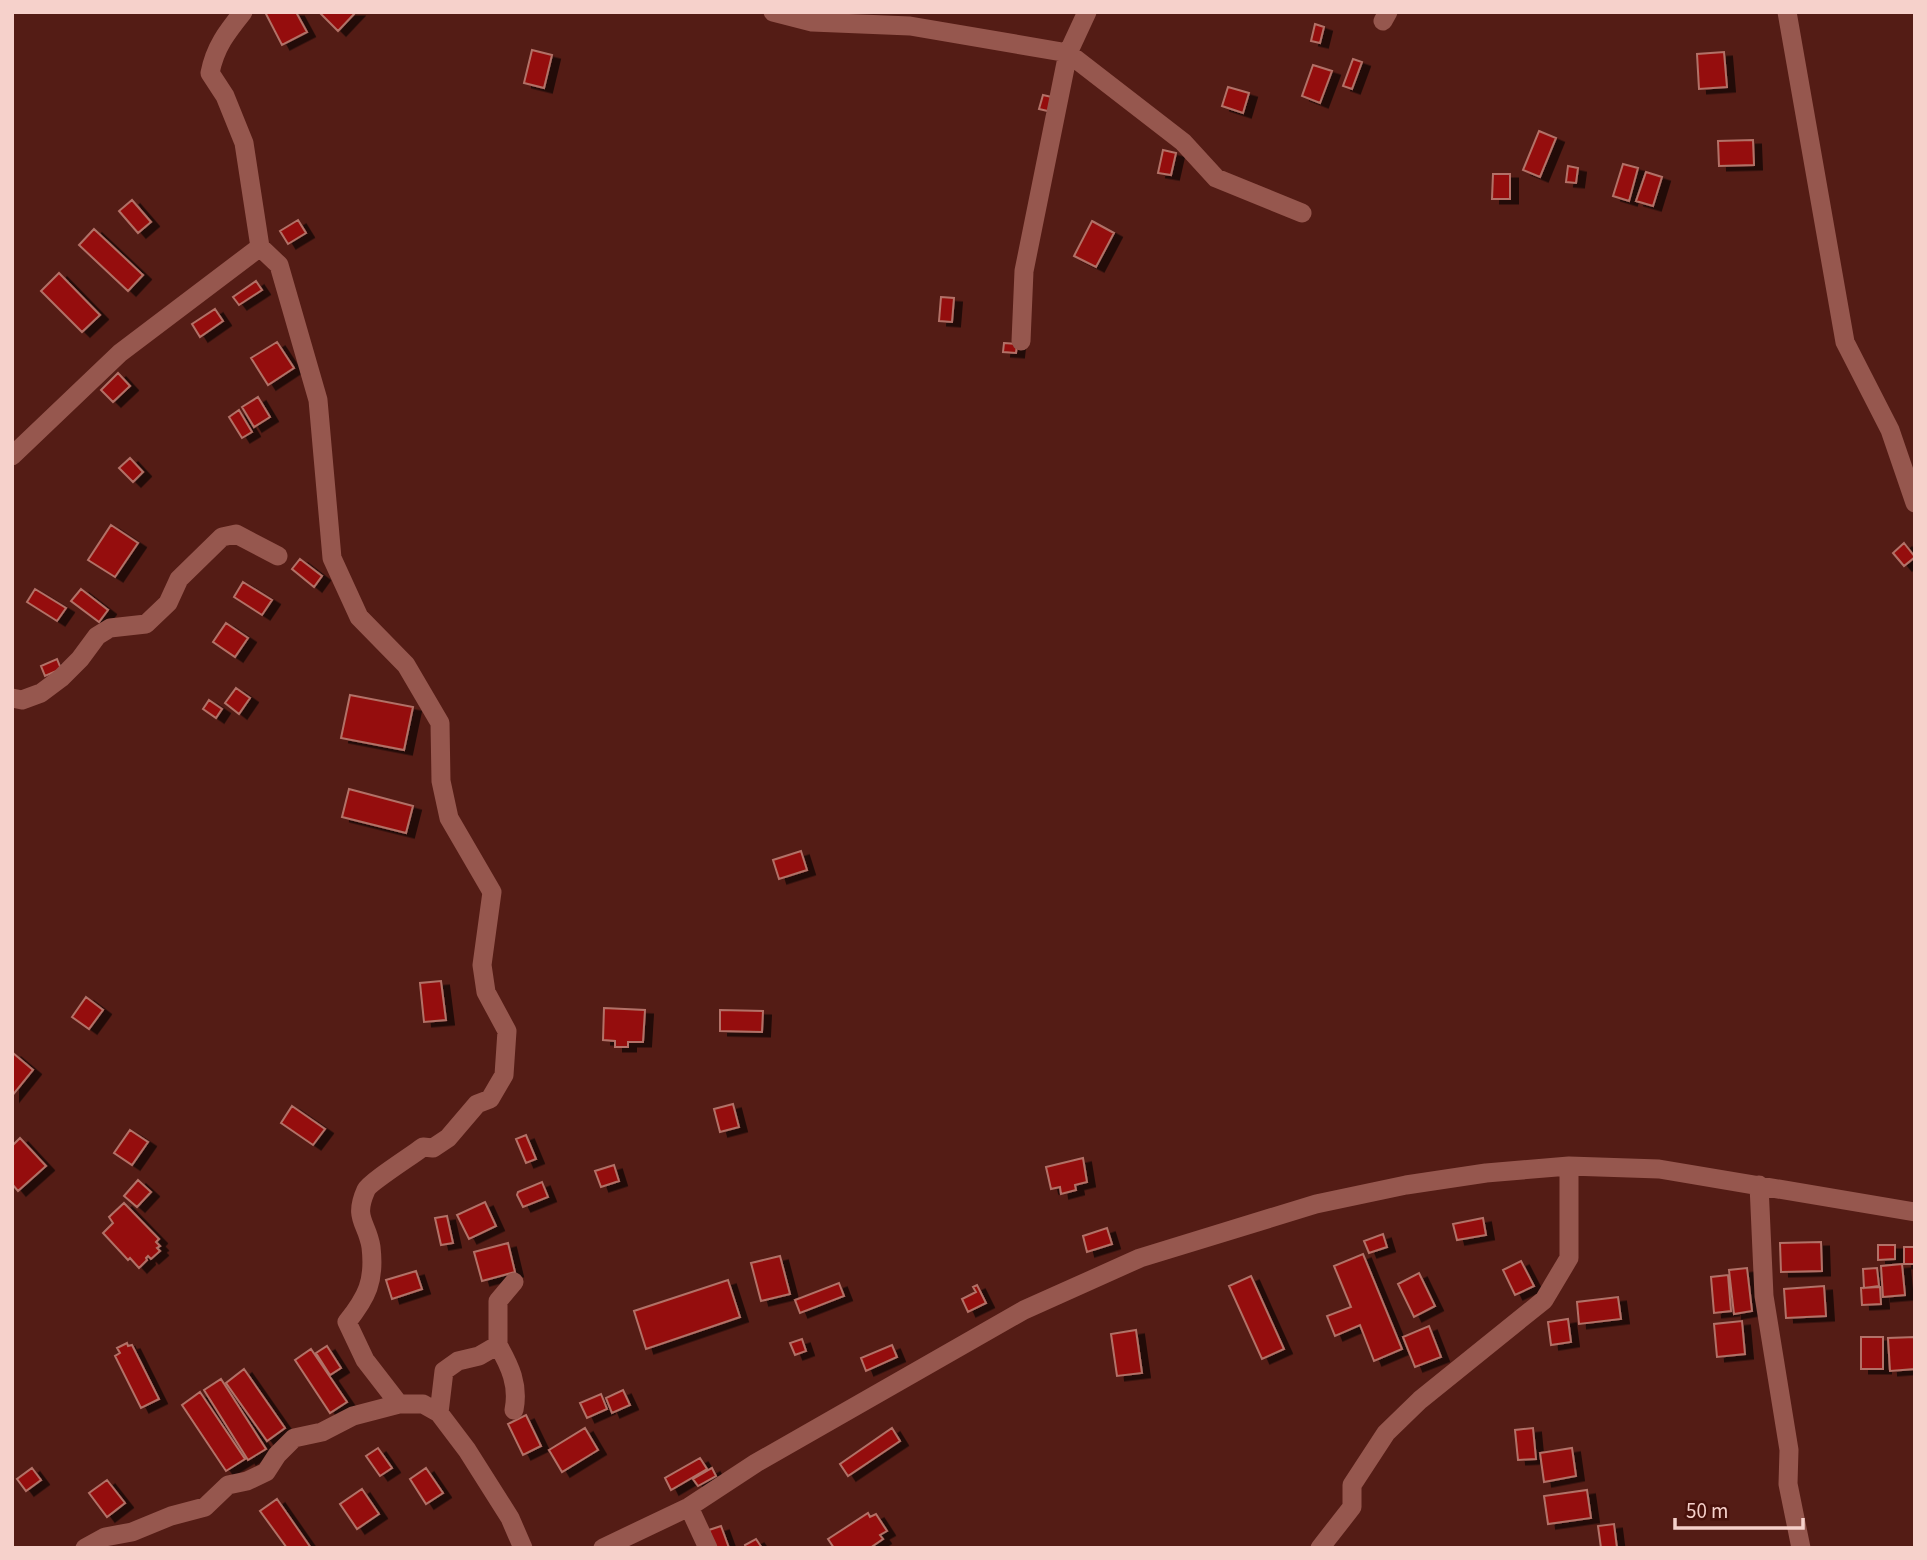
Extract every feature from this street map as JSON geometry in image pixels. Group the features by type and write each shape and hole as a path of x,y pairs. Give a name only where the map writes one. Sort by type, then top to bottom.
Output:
{"street":[{"path":"243,12 214,53 210,73 225,96 244,143 260,247 279,265 318,400 332,558 359,617 407,665 440,723 441,781 449,818 492,892 482,965 486,992 507,1031 504,1075 490,1099 477,1104 448,1138 433,1148 423,1147 367,1187 359,1215 370,1246 371,1275 366,1297 347,1322 365,1360 399,1404"},
{"path":"773,12 812,22 910,26 1068,53 1183,142 1216,178 1302,213"},
{"path":"1021,341 1024,271 1068,53 1087,12"},
{"path":"1787,12 1845,342 1890,430 1915,503"},
{"path":"12,456 120,353 260,247"},
{"path":"12,698 22,700 41,693 80,659 97,636 110,628 146,624 168,603 179,579 222,537 236,534 278,556"},
{"path":"1320,1548 1352,1507 1352,1485 1385,1433 1420,1400 1544,1300 1569,1258 1569,1166"},
{"path":"603,1548 689,1507 756,1463 1024,1310 1140,1258 1276,1215 1354,1195 1459,1177 1569,1166 1659,1169 1915,1212"},
{"path":"1759,1185 1764,1296 1789,1450 1788,1484 1801,1548"},
{"path":"513,1282 498,1301 498,1345 514,1377 517,1396 514,1410"},
{"path":"439,1413 444,1371 458,1361 479,1356 498,1345"},
{"path":"86,1548 105,1537 132,1532 171,1516 205,1507 228,1485 247,1482 266,1472 277,1455 294,1438 322,1432 353,1416 399,1404 423,1404 439,1413 489,1483 510,1518 523,1548"},
{"path":"689,1507 708,1548"}],"building":[{"path":"265,12 296,12 307,32 282,45"},
{"path":"319,12 356,12 338,31"},
{"path":"1315,24 1324,27 1320,43 1311,41"},
{"path":"532,50 552,55 544,88 524,83"},
{"path":"1724,52 1727,87 1699,89 1697,54"},
{"path":"1353,59 1362,62 1352,89 1343,86"},
{"path":"1313,65 1332,71 1320,103 1302,96"},
{"path":"1228,87 1249,93 1243,113 1222,106"},
{"path":"1043,95 1056,98 1052,112 1039,109"},
{"path":"1539,131 1556,138 1540,177 1523,170"},
{"path":"1753,140 1754,165 1719,166 1718,141"},
{"path":"1163,150 1176,153 1171,175 1158,173"},
{"path":"1623,164 1638,168 1629,201 1613,196"},
{"path":"1568,166 1578,168 1576,183 1566,182"},
{"path":"1646,172 1662,177 1653,206 1636,201"},
{"path":"1493,174 1510,174 1510,199 1492,199"},
{"path":"132,200 151,222 138,233 119,211"},
{"path":"298,220 306,233 288,244 280,231"},
{"path":"1092,221 1114,233 1096,267 1074,256"},
{"path":"94,229 143,275 128,291 79,245"},
{"path":"59,273 100,315 82,332 41,291"},
{"path":"256,281 262,290 239,305 233,297"},
{"path":"941,297 954,298 952,322 939,321"},
{"path":"215,309 223,321 200,337 192,324"},
{"path":"277,342 294,368 268,385 251,358"},
{"path":"1004,343 1017,344 1016,353 1003,352"},
{"path":"118,373 130,386 113,402 101,390"},
{"path":"258,397 270,417 254,427 242,407"},
{"path":"239,410 252,432 242,438 229,417"},
{"path":"130,458 143,472 133,482 119,468"},
{"path":"111,525 138,543 115,577 88,560"},
{"path":"1904,543 1915,557 1904,566 1893,553"},
{"path":"300,559 322,576 314,587 292,569"},
{"path":"243,582 272,600 262,615 234,597"},
{"path":"35,589 66,608 57,621 27,602"},
{"path":"81,589 108,610 99,622 71,601"},
{"path":"226,623 248,638 235,657 213,642"},
{"path":"57,659 61,669 45,676 41,666"},
{"path":"236,688 250,698 239,714 225,703"},
{"path":"350,695 413,707 404,750 341,738"},
{"path":"209,700 222,709 216,718 203,709"},
{"path":"349,789 413,806 406,833 342,817"},
{"path":"801,851 807,870 779,879 773,860"},
{"path":"441,981 446,1020 424,1022 420,983"},
{"path":"86,997 103,1010 89,1029 72,1017"},
{"path":"604,1008 645,1010 643,1042 628,1042 628,1047 615,1047 615,1041 603,1040"},
{"path":"720,1010 763,1011 762,1032 720,1031"},
{"path":"12,1054 33,1070 12,1096"},
{"path":"733,1104 739,1127 720,1132 714,1109"},
{"path":"292,1106 325,1129 313,1145 281,1123"},
{"path":"130,1130 148,1142 132,1165 114,1153"},
{"path":"526,1135 536,1159 526,1163 516,1139"},
{"path":"20,1138 46,1166 18,1191 12,1184 12,1146"},
{"path":"1083,1158 1087,1182 1075,1185 1076,1190 1061,1194 1060,1187 1051,1189 1046,1167"},
{"path":"614,1165 619,1181 601,1187 595,1171"},
{"path":"138,1180 151,1192 137,1207 124,1196"},
{"path":"542,1182 548,1197 523,1207 518,1192"},
{"path":"485,1202 496,1226 469,1239 457,1215"},
{"path":"124,1203 159,1239 156,1242 160,1251 151,1259 148,1256 139,1268 103,1233 113,1223 109,1217"},
{"path":"447,1216 453,1243 441,1245 435,1218"},
{"path":"1483,1218 1486,1235 1457,1240 1453,1224"},
{"path":"1107,1228 1112,1244 1087,1252 1083,1236"},
{"path":"1383,1234 1387,1247 1369,1253 1364,1241"},
{"path":"1821,1242 1822,1271 1781,1272 1780,1243"},
{"path":"508,1243 515,1272 482,1281 474,1252"},
{"path":"1878,1245 1895,1245 1895,1259 1878,1260"},
{"path":"1904,1247 1915,1247 1915,1264 1904,1264"},
{"path":"1363,1254 1402,1349 1374,1361 1360,1325 1335,1336 1327,1316 1351,1307 1334,1266"},
{"path":"780,1256 790,1294 761,1301 751,1263"},
{"path":"1521,1261 1534,1286 1515,1295 1503,1270"},
{"path":"1902,1264 1905,1295 1883,1297 1881,1266"},
{"path":"1747,1268 1752,1311 1734,1314 1729,1270"},
{"path":"1877,1268 1879,1286 1864,1288 1863,1269"},
{"path":"416,1271 422,1289 392,1299 386,1280"},
{"path":"1419,1273 1435,1306 1414,1317 1398,1284"},
{"path":"1728,1275 1731,1311 1714,1313 1711,1277"},
{"path":"1251,1276 1284,1349 1262,1359 1229,1286"},
{"path":"728,1280 740,1317 646,1349 634,1311"},
{"path":"839,1283 844,1296 800,1313 795,1300"},
{"path":"977,1285 986,1303 968,1312 962,1299 976,1292 973,1287"},
{"path":"1824,1286 1826,1316 1786,1318 1784,1289"},
{"path":"1880,1287 1881,1304 1862,1305 1861,1288"},
{"path":"1618,1297 1621,1319 1579,1324 1577,1302"},
{"path":"1568,1319 1571,1342 1551,1345 1548,1322"},
{"path":"1742,1321 1745,1354 1717,1357 1714,1324"},
{"path":"1429,1326 1441,1357 1415,1367 1403,1337"},
{"path":"1136,1330 1142,1373 1117,1376 1111,1334"},
{"path":"1861,1337 1883,1337 1883,1369 1861,1369"},
{"path":"1915,1337 1915,1369 1890,1371 1888,1338"},
{"path":"802,1339 806,1351 795,1355 790,1343"},
{"path":"127,1343 128,1346 132,1345 159,1399 141,1408 115,1356 120,1353 117,1348"},
{"path":"892,1345 897,1357 866,1371 861,1358"},
{"path":"327,1346 341,1368 330,1375 316,1353"},
{"path":"311,1349 347,1402 330,1413 295,1360"},
{"path":"244,1369 285,1428 267,1441 226,1383"},
{"path":"221,1379 266,1449 248,1460 204,1390"},
{"path":"623,1390 630,1405 612,1413 606,1398"},
{"path":"200,1392 245,1459 226,1471 182,1405"},
{"path":"601,1394 607,1409 587,1418 580,1403"},
{"path":"526,1415 541,1446 523,1455 508,1424"},
{"path":"585,1428 598,1450 562,1472 549,1450"},
{"path":"892,1428 900,1441 848,1476 840,1464"},
{"path":"1533,1428 1536,1459 1518,1460 1515,1430"},
{"path":"378,1448 392,1468 380,1476 366,1456"},
{"path":"1572,1448 1576,1476 1544,1482 1540,1453"},
{"path":"700,1458 707,1469 671,1490 665,1478"},
{"path":"32,1468 41,1480 26,1491 17,1479"},
{"path":"426,1468 443,1493 426,1504 410,1479"},
{"path":"712,1468 716,1476 698,1486 693,1479"},
{"path":"107,1480 125,1503 107,1517 89,1493"},
{"path":"362,1489 379,1514 357,1529 340,1504"},
{"path":"1587,1490 1591,1518 1548,1524 1544,1496"},
{"path":"277,1499 311,1548 287,1548 260,1511"},
{"path":"868,1513 870,1517 876,1514 887,1531 880,1535 883,1539 870,1548 834,1548 828,1539"},
{"path":"1614,1524 1617,1548 1601,1548 1598,1526"},
{"path":"721,1526 729,1548 715,1548 709,1530"},
{"path":"756,1539 762,1548 746,1548 745,1545"}]}
